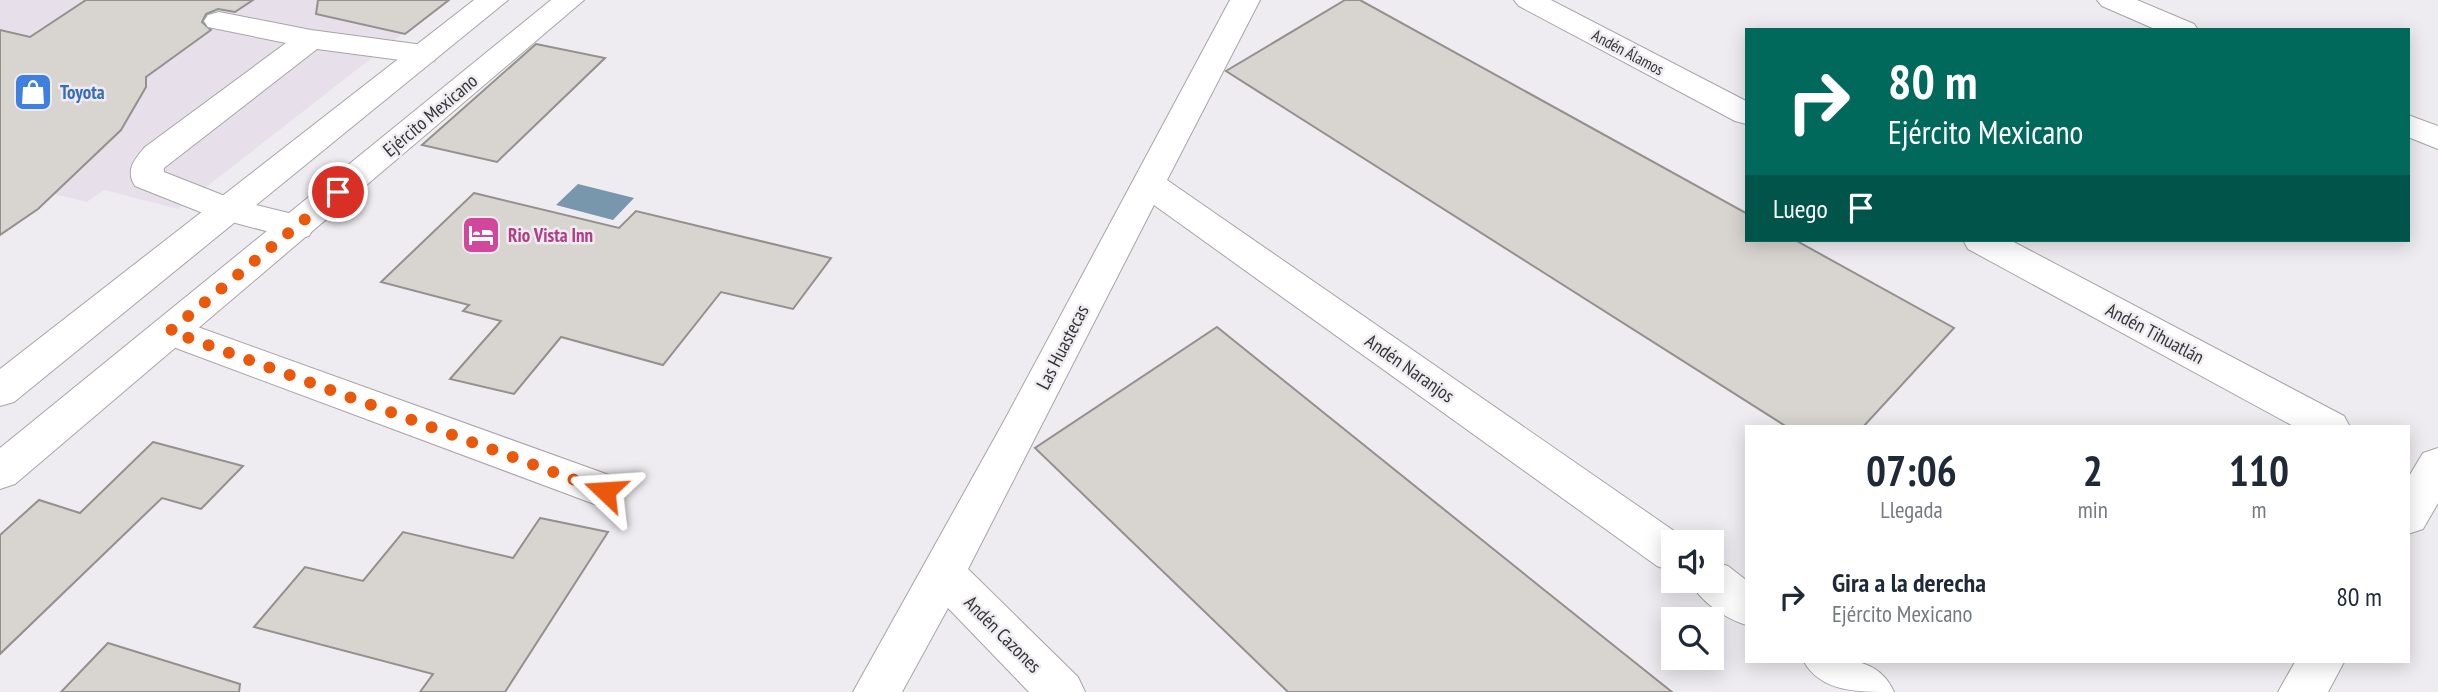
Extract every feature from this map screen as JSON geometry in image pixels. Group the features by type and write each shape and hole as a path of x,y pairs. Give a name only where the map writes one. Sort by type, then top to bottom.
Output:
{"main road":[{"path":"0,391 225,209 493,0"},
{"name":"Ejército Mexicano","path":"0,472 569,0"},
{"name":"Las Huastecas","path":"877,692 945,575 1147,183 1245,0"},
{"name":"Andén Álamos","path":"1529,0 1737,109"},
{"path":"2112,0 2178,28"},
{"path":"219,21 311,39 423,54"},
{"path":"296,227 225,209 147,178 147,166 156,155 311,39"},
{"path":"2410,126 2438,138"},
{"name":"Andén Naranjos","path":"1147,183 1661,545"},
{"name":"Andén Tihuatlán","path":"1985,242 2326,425"},
{"path":"170,331 605,491"},
{"path":"2410,511 2425,471"},
{"name":"Andén Cazones","path":"945,575 1061,692"},
{"path":"1724,589 1745,604"},
{"path":"1828,663 1870,692"},
{"path":"2302,692 2320,663"}],"shaded area":[{"path":"0,0 446,0 178,209 104,190 87,202 0,181"}],"water":[{"path":"578,184 634,198 613,220 556,205"}],"building":[{"path":"86,0 253,0 235,12 218,9 206,14 202,22 211,30 146,77 146,87 121,130 38,209 0,235 0,30 30,37"},
{"path":"318,0 449,0 405,34 316,14"},
{"path":"1345,0 1360,0 1745,212 1745,242 1799,242 1954,328 1865,425 1784,425 1226,71"},
{"path":"536,44 605,58 497,162 422,145"},
{"path":"474,193 619,228 636,211 831,258 793,309 721,292 663,365 561,337 514,394 450,379 501,321 463,311 469,305 381,282"},
{"path":"1217,327 1672,692 1288,692 1035,448"},
{"path":"153,442 243,466 201,509 162,498 0,654 0,535 39,500 80,513"},
{"path":"540,518 608,532 505,692 420,692 433,674 254,627 305,567 363,581 403,532 513,558"},
{"path":"108,643 240,684 239,692 61,692"}],"place":[{"name":"Toyota","path":"33,92"},
{"name":"Rio Vista Inn","path":"481,235"}],"route":[{"path":"338,192 170,331 605,491"}]}
